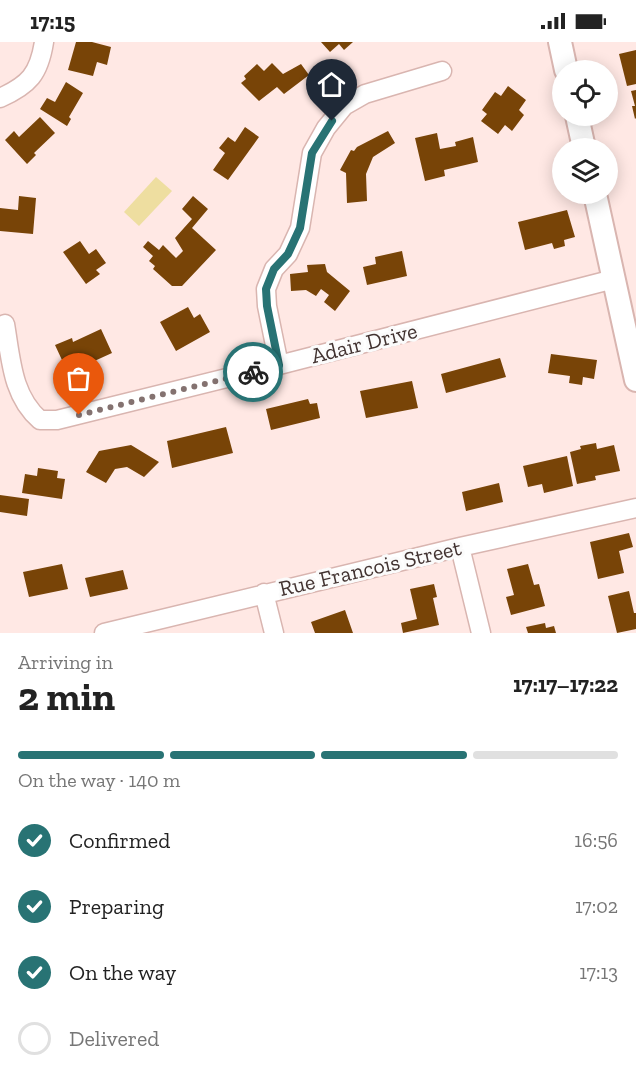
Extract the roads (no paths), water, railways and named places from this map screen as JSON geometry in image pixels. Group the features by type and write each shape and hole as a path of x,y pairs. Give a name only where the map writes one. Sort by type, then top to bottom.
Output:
{"main road":[{"path":"560,42 564,60"},
{"path":"597,204 636,380"}],"street":[{"path":"0,98 19,90 32,76 41,59 44,42"},
{"path":"279,365 267,306 266,289 274,269 288,254 300,228 312,153 326,128 344,106 365,94 442,71"},
{"name":"Adair Drive","path":"5,324 14,380 22,400 40,420 57,420 614,279"},
{"name":"Rue Francois Street","path":"104,633 264,593 636,508"},
{"path":"460,547 481,633"},
{"path":"264,593 274,633"}]}
